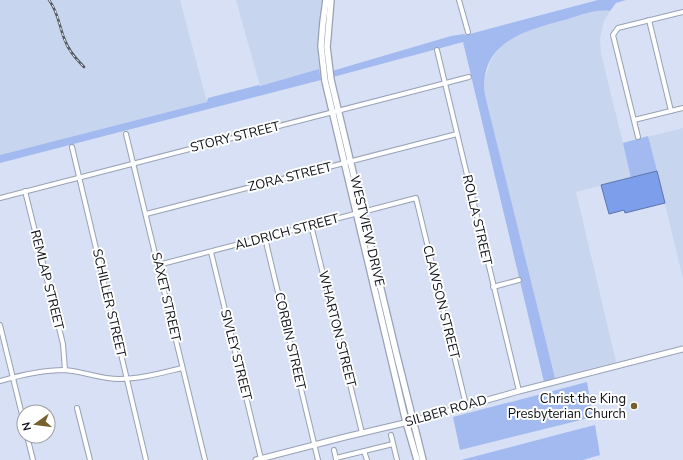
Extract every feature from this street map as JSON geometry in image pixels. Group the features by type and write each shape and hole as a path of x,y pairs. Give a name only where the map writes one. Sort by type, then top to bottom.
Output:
{"main road":[{"name":"WESTVIEW DRIVE","path":"326,0 321,46 325,81 335,111 348,162 393,352 406,422 417,460"},
{"name":"WESTVIEW DRIVE","path":"331,0 328,18 327,52 335,111"},
{"name":"WESTVIEW DRIVE","path":"393,352 423,460"}],"street":[{"path":"459,0 468,32"},
{"path":"638,137 613,35 614,32 618,28 683,12"},
{"path":"649,20 671,111"},
{"name":"ROLLA STREET","path":"437,50 519,391"},
{"name":"STORY STREET","path":"0,198 469,77"},
{"path":"634,120 683,108"},
{"name":"SAXET STREET","path":"126,134 204,460"},
{"name":"ZORA STREET","path":"146,214 457,134"},
{"name":"SCHILLER STREET","path":"72,147 146,460"},
{"name":"REMLAP STREET","path":"25,192 63,344 65,370"},
{"name":"ALDRICH STREET","path":"158,265 416,198"},
{"name":"CLAWSON STREET","path":"416,198 466,405"},
{"name":"WHARTON STREET","path":"311,225 362,433"},
{"name":"CORBIN STREET","path":"265,238 318,460"},
{"name":"SIVLEY STREET","path":"211,252 259,459"},
{"path":"493,287 519,280"},
{"path":"0,325 19,404"},
{"name":"SILBER ROAD","path":"259,459 413,421 466,405 683,349"},
{"path":"0,380 36,372 65,370 103,377 127,379 139,378 182,368"},
{"path":"77,408 90,460"},
{"path":"391,435 398,460"},
{"path":"29,444 33,460"},
{"path":"334,450 336,459 393,444"},
{"path":"364,451 367,460"}],"shaded area":[{"path":"0,0 180,0 207,102 0,155"},
{"path":"236,0 322,0 318,45 319,69 260,86"},
{"path":"598,0 626,0 616,3 610,11 583,14 552,23 508,41 497,50 489,62 485,77 485,95 555,378 544,382 463,42 333,77 332,71 451,36 466,35"},
{"path":"595,11 610,11 604,21 600,38 601,54 623,143 683,128 683,279 657,171 576,192 616,362 555,378 485,95 485,78 491,60 499,48 507,40 532,28"},
{"path":"319,69 321,80 0,163 0,155 207,102 208,98 260,86"},
{"path":"648,136 657,171 631,178 623,143"},
{"path":"657,171 665,203 625,213 624,210 609,214 601,185"},
{"path":"587,382 593,417 460,450 453,417"},
{"path":"595,425 600,455 583,460 461,460 564,433"}],"railway":[{"path":"49,0 70,50 84,67"}],"place":[{"name":"Christ the King Presbyterian Church","path":"634,406"}]}
